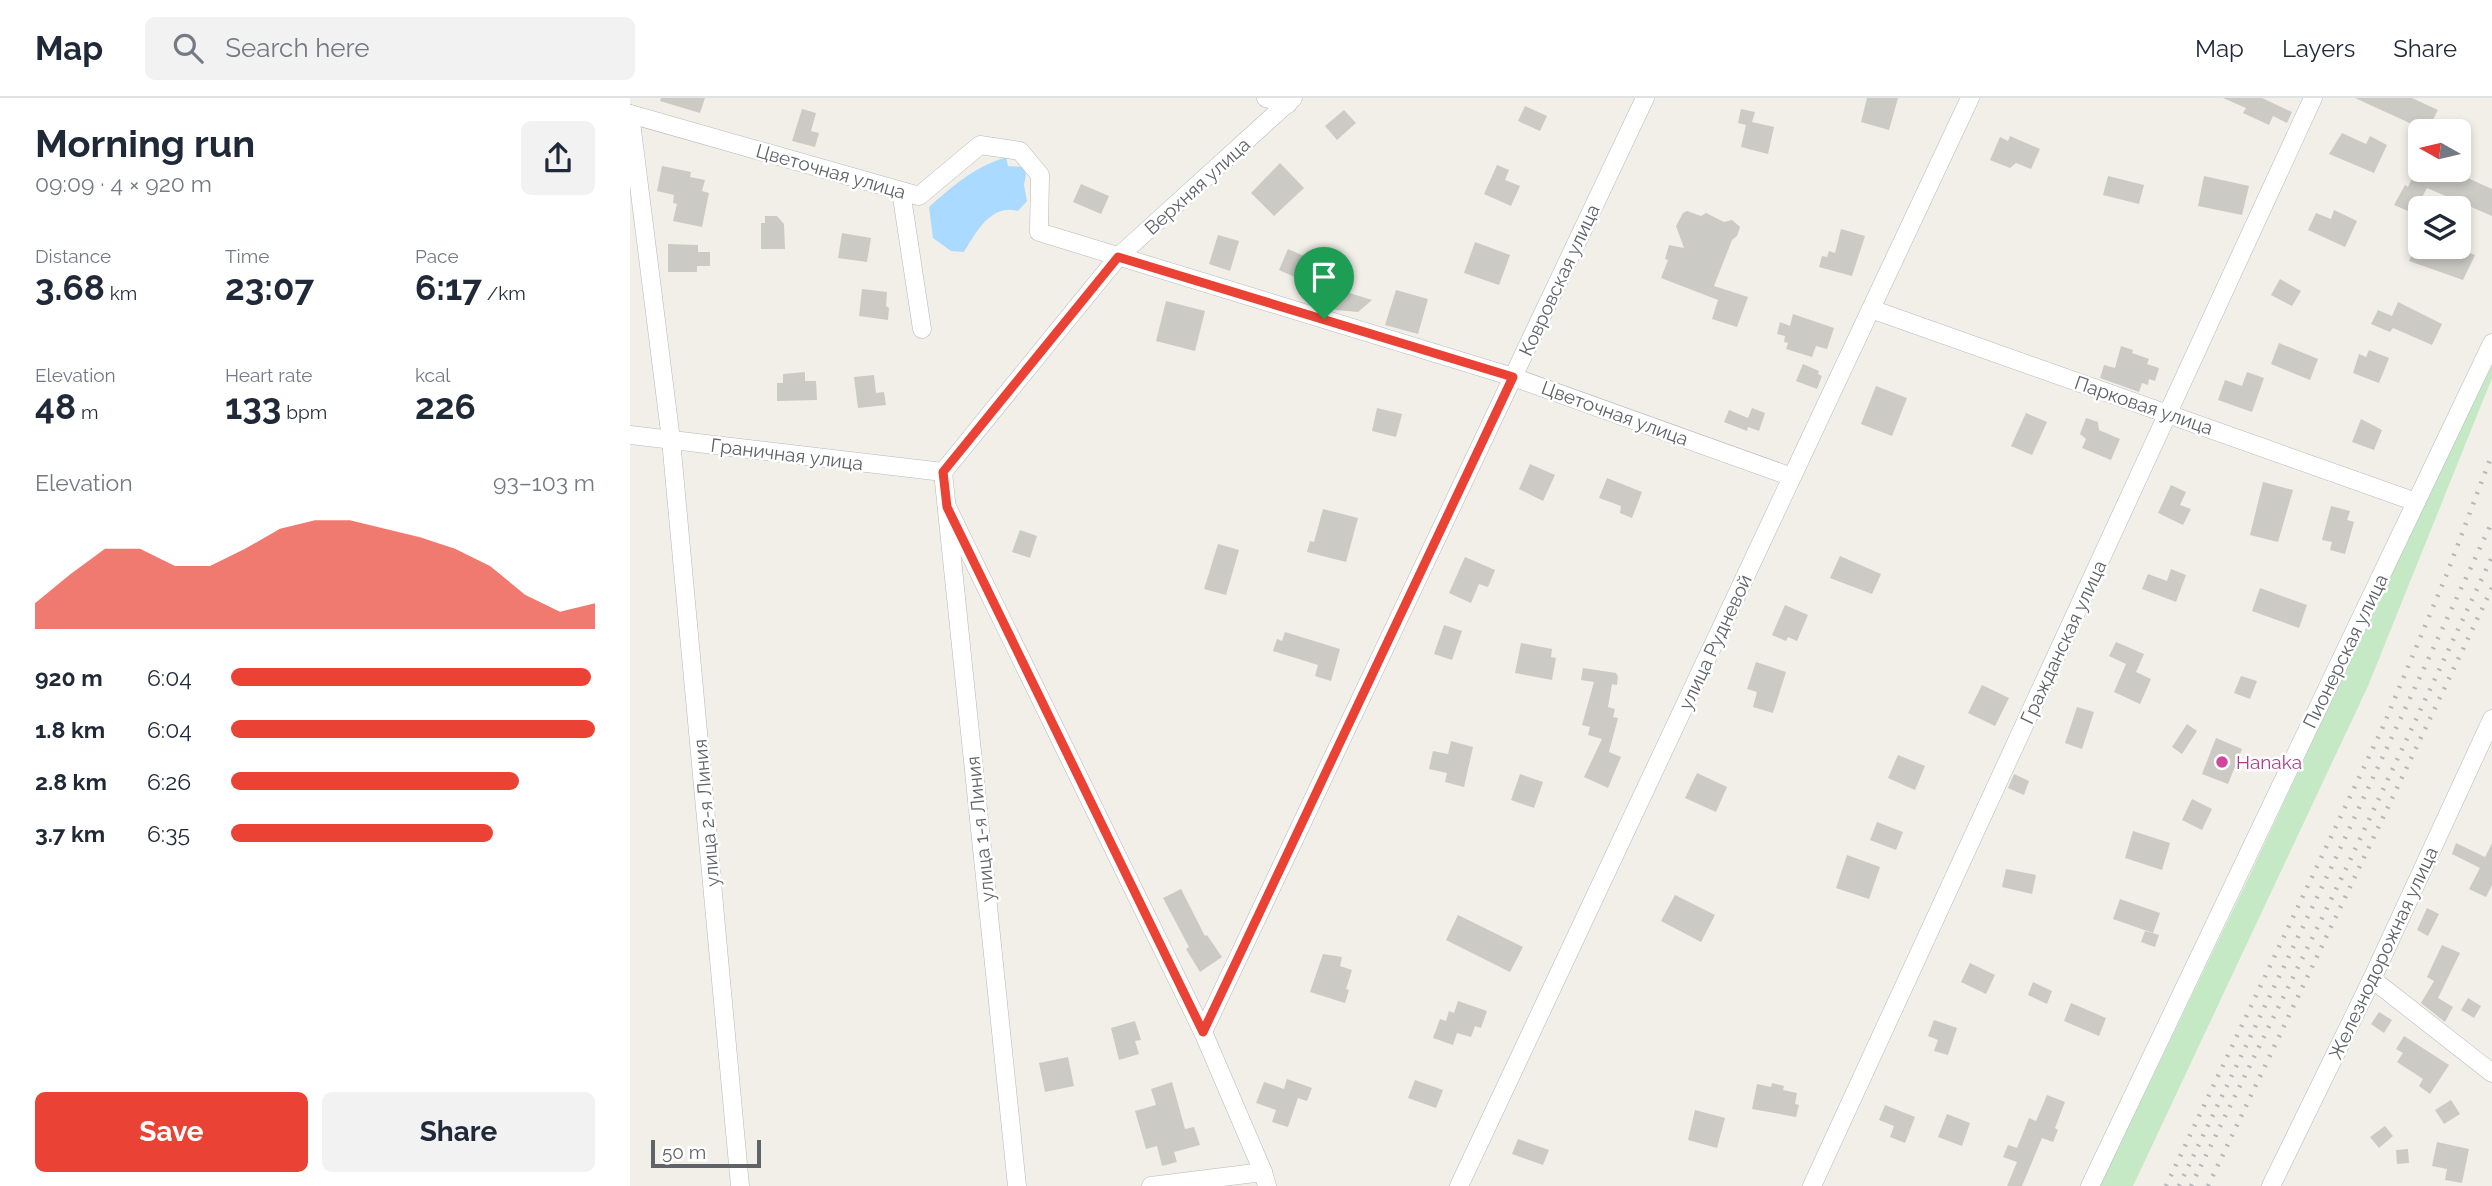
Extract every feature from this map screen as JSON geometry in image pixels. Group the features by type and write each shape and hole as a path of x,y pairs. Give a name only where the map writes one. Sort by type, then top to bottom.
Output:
{"street":[{"path":"1266,98 1291,101"},
{"name":"Ковровская улица","path":"1203,1032 1645,98"},
{"name":"улица Рудневой","path":"1459,1186 1970,98"},
{"name":"Гражданская улица","path":"1812,1186 2313,98"},
{"name":"Верхняя улица","path":"943,472 1118,257 1291,101"},
{"name":"Цветочная улица","path":"630,114 919,196 979,145 1020,151 1040,175 1039,232 1513,377 1792,477"},
{"name":"улица 2-я Линия","path":"630,114 671,440 740,1186"},
{"path":"901,191 922,329"},
{"name":"Парковая улица","path":"1871,309 2416,502"},
{"name":"Пионерская улица","path":"2090,1186 2492,343"},
{"name":"Граничная улица","path":"630,435 943,472"},
{"name":"улица 1-я Линия","path":"943,472 1017,1186"},
{"path":"947,507 1203,1032 1265,1179 1151,1186"},
{"name":"Железнодорожная улица","path":"2271,1186 2372,979 2492,719"},
{"path":"2372,979 2492,1073"}],"green space":[{"path":"2492,356 2492,378 2368,686 2133,1186 2100,1186 2250,875"}],"water":[{"path":"1006,157 1008,166 1023,167 1026,175 1024,185 1027,201 1018,211 1008,210 992,215 964,252 951,251 933,238 929,207 974,172"}],"building":[{"path":"661,98 705,98 700,113 660,101"},
{"path":"1867,98 1898,98 1889,130 1861,122"},
{"path":"2223,98 2262,98 2292,112 2287,123 2273,116 2269,125 2243,113 2246,108"},
{"path":"2355,98 2412,98 2438,110 2433,119 2408,119 2408,122"},
{"path":"1525,106 1547,116 1540,131 1518,121"},
{"path":"802,109 816,113 811,131 819,133 815,147 792,141"},
{"path":"1741,109 1755,112 1752,122 1774,127 1768,154 1741,147 1746,125 1738,123"},
{"path":"1344,110 1356,123 1337,140 1325,126"},
{"path":"2342,133 2366,144 2370,136 2387,145 2374,173 2329,154"},
{"path":"2010,136 2040,149 2031,169 2016,163 2010,168 1990,160 2000,137 2008,141"},
{"path":"1280,163 1304,188 1274,216 1251,193"},
{"path":"1497,165 1509,170 1505,180 1520,186 1511,206 1484,194"},
{"path":"662,166 691,172 690,177 705,180 702,191 709,193 702,227 673,221 677,204 673,203 674,195 657,191"},
{"path":"2108,176 2144,185 2139,204 2103,195"},
{"path":"2204,176 2249,186 2242,215 2198,206"},
{"path":"2471,180 2492,189 2492,216 2471,207 2471,196 2446,196 2427,188 2423,196 2408,196 2408,211 2394,205 2405,185 2408,187 2410,182 2471,182"},
{"path":"1081,184 1109,196 1101,214 1073,202"},
{"path":"2334,210 2357,221 2345,247 2308,230 2316,213 2331,219"},
{"path":"1687,211 1701,216 1706,213 1724,222 1732,220 1740,227 1714,286 1748,297 1737,327 1712,319 1718,300 1661,278 1668,260 1665,259 1669,245 1684,248 1676,226"},
{"path":"765,216 777,216 784,224 785,249 761,249 761,223 765,223"},
{"path":"1841,229 1865,236 1852,276 1819,267 1822,256 1827,257 1829,251 1835,253"},
{"path":"842,233 871,238 867,262 838,258"},
{"path":"1218,235 1239,241 1230,271 1209,264"},
{"path":"1475,242 1510,255 1499,285 1464,273"},
{"path":"668,244 698,245 698,252 710,252 710,266 697,266 697,272 668,272"},
{"path":"1288,249 1306,257 1297,278 1279,270"},
{"path":"2471,253 2475,255 2463,280 2409,261 2471,259"},
{"path":"1334,262 1351,267 1343,291 1372,300 1358,312 1336,310 1314,303 1318,291 1325,293"},
{"path":"2280,279 2301,291 2292,306 2271,295"},
{"path":"862,289 887,292 888,320 859,316"},
{"path":"1396,290 1428,299 1418,334 1385,325"},
{"path":"1166,301 1205,311 1195,351 1156,341"},
{"path":"2398,302 2442,324 2432,345 2393,328 2390,332 2371,324 2378,310 2392,316"},
{"path":"1793,314 1834,328 1827,349 1816,346 1812,357 1786,349 1788,343 1784,342 1785,336 1777,334 1780,322 1790,326"},
{"path":"2279,343 2318,359 2310,380 2271,364"},
{"path":"2121,346 2149,359 2147,364 2159,368 2155,381 2149,379 2148,385 2142,383 2139,392 2100,378 2104,365 2115,368"},
{"path":"2369,350 2389,358 2379,383 2353,373 2359,354 2366,357"},
{"path":"1803,364 1819,371 1818,374 1822,376 1817,389 1796,381"},
{"path":"805,372 805,381 816,381 817,400 777,401 777,383 783,383 783,374"},
{"path":"2247,372 2264,378 2252,412 2218,400 2225,380 2242,386"},
{"path":"874,375 876,393 884,392 886,405 858,408 854,377"},
{"path":"1876,386 1907,398 1892,436 1861,424"},
{"path":"1377,408 1402,414 1396,437 1372,431"},
{"path":"1752,408 1765,413 1759,431 1748,427 1747,431 1724,422 1729,410 1748,418"},
{"path":"2026,413 2047,422 2032,455 2011,446"},
{"path":"2086,418 2098,422 2099,430 2120,439 2111,460 2082,448 2086,439 2080,434"},
{"path":"2361,419 2382,430 2374,450 2352,442"},
{"path":"1530,464 1555,475 1543,501 1519,489"},
{"path":"1607,478 1642,492 1632,518 1620,513 1621,506 1599,498"},
{"path":"2263,482 2293,490 2278,542 2250,535"},
{"path":"2171,485 2186,492 2180,505 2191,509 2183,525 2158,513"},
{"path":"2331,506 2350,511 2347,520 2354,522 2345,554 2330,550 2332,542 2322,540"},
{"path":"1323,509 1358,518 1346,562 1307,552 1310,541 1314,542"},
{"path":"1020,530 1037,536 1030,558 1012,552"},
{"path":"1218,544 1239,550 1226,595 1204,589"},
{"path":"1840,556 1881,574 1872,594 1830,578"},
{"path":"1465,557 1495,570 1488,587 1479,584 1471,603 1449,593"},
{"path":"2171,569 2186,575 2176,602 2142,589 2148,574 2167,581"},
{"path":"2260,588 2307,605 2299,628 2252,611"},
{"path":"1785,605 1808,615 1797,641 1788,637 1786,641 1772,635"},
{"path":"1444,625 1462,631 1452,660 1434,654"},
{"path":"1285,632 1340,649 1331,681 1315,676 1318,665 1273,651 1277,639 1282,641"},
{"path":"2116,642 2144,654 2136,672 2151,679 2140,704 2114,692 2126,664 2109,656"},
{"path":"1521,643 1552,649 1551,657 1556,658 1552,680 1515,673"},
{"path":"1756,662 1786,672 1773,713 1753,707 1757,692 1747,689"},
{"path":"1583,668 1616,673 1618,677 1617,685 1612,684 1608,707 1615,709 1613,717 1618,718 1609,752 1621,757 1608,788 1584,777 1602,739 1588,735 1590,727 1582,725 1594,682 1581,680"},
{"path":"2241,676 2257,681 2250,699 2234,693"},
{"path":"1982,685 2009,698 1995,726 1968,713"},
{"path":"2077,707 2094,712 2082,749 2065,743"},
{"path":"2187,724 2197,731 2182,754 2172,747"},
{"path":"2216,738 2242,749 2228,784 2202,774"},
{"path":"1451,741 1473,747 1464,787 1445,782 1447,773 1429,769 1433,751 1448,754"},
{"path":"1898,755 1925,766 1915,790 1888,778"},
{"path":"1697,773 1727,787 1716,812 1685,798"},
{"path":"1520,774 1543,782 1534,808 1511,800"},
{"path":"2014,774 2029,781 2024,795 2008,788"},
{"path":"2192,799 2212,809 2202,830 2182,820"},
{"path":"1877,822 1903,832 1896,850 1870,840"},
{"path":"2133,831 2170,843 2162,870 2125,858"},
{"path":"2456,843 2485,857 2492,843 2492,885 2486,897 2469,889 2480,868 2452,854"},
{"path":"1847,855 1880,867 1869,899 1836,888"},
{"path":"2006,869 2036,875 2032,894 2002,887"},
{"path":"1181,889 1205,936 1207,935 1222,957 1200,972 1186,949 1189,947 1163,898"},
{"path":"1675,895 1715,915 1701,942 1661,921"},
{"path":"2120,899 2160,913 2153,933 2113,919"},
{"path":"2427,908 2439,914 2428,936 2417,930"},
{"path":"1458,915 1523,947 1510,972 1446,940"},
{"path":"2145,931 2159,935 2155,947 2141,942"},
{"path":"2442,945 2460,953 2438,998 2453,1007 2445,1022 2421,1003 2434,981 2427,977"},
{"path":"1323,954 1342,957 1340,966 1352,970 1345,1003 1310,992"},
{"path":"1970,963 1995,975 1986,994 1961,982"},
{"path":"2033,982 2052,991 2047,1004 2028,995"},
{"path":"2468,998 2481,1006 2474,1018 2461,1010"},
{"path":"1458,1001 1487,1011 1481,1028 1475,1026 1471,1037 1457,1033 1453,1045 1433,1038 1440,1019 1446,1021 1449,1011 1454,1013"},
{"path":"2071,1003 2106,1018 2099,1036 2064,1021"},
{"path":"2379,1012 2392,1020 2384,1033 2371,1024"},
{"path":"1934,1020 1957,1028 1948,1055 1934,1051 1938,1040 1928,1036"},
{"path":"1135,1021 1141,1040 1135,1041 1139,1054 1119,1060 1111,1028"},
{"path":"2404,1036 2449,1065 2430,1094 2419,1086 2423,1079 2397,1062 2403,1053 2396,1049"},
{"path":"1068,1057 1074,1086 1045,1092 1039,1063"},
{"path":"1287,1079 1312,1088 1307,1101 1298,1098 1288,1127 1272,1122 1276,1110 1256,1103 1264,1082 1284,1089"},
{"path":"1415,1080 1443,1090 1436,1108 1408,1098"},
{"path":"1172,1082 1185,1129 1194,1127 1200,1145 1174,1152 1177,1162 1162,1166 1157,1146 1146,1149 1135,1111 1156,1105 1151,1089"},
{"path":"1772,1083 1784,1086 1783,1090 1797,1093 1795,1104 1799,1105 1796,1117 1752,1109 1757,1084 1771,1087"},
{"path":"2047,1095 2065,1102 2055,1128 2058,1130 2053,1142 2042,1138 2022,1186 2007,1186 2017,1162 2003,1157 2008,1145 2017,1148 2029,1118 2036,1121"},
{"path":"2451,1100 2460,1114 2444,1124 2435,1110"},
{"path":"1885,1105 1915,1117 1905,1143 1890,1137 1894,1126 1879,1120"},
{"path":"1695,1110 1725,1118 1717,1148 1688,1140"},
{"path":"1947,1114 1970,1123 1962,1146 1938,1137"},
{"path":"2385,1126 2393,1136 2379,1148 2370,1137"},
{"path":"1518,1139 1549,1150 1543,1165 1512,1154"},
{"path":"2437,1142 2469,1149 2462,1183 2445,1180 2447,1169 2432,1166"},
{"path":"2408,1149 2409,1163 2397,1164 2396,1150"}],"railway":[{"path":"2166,1186 2382,729 2446,576 2492,454"},
{"path":"2179,1186 2492,522"},
{"path":"2191,1186 2344,873 2492,557"},
{"path":"2208,1186 2492,588"}],"place":[{"name":"Hanaka","path":"2222,762"}],"route":[{"path":"1118,257 1324,319 1513,377 1203,1032 947,507 943,472 1118,257"}]}
